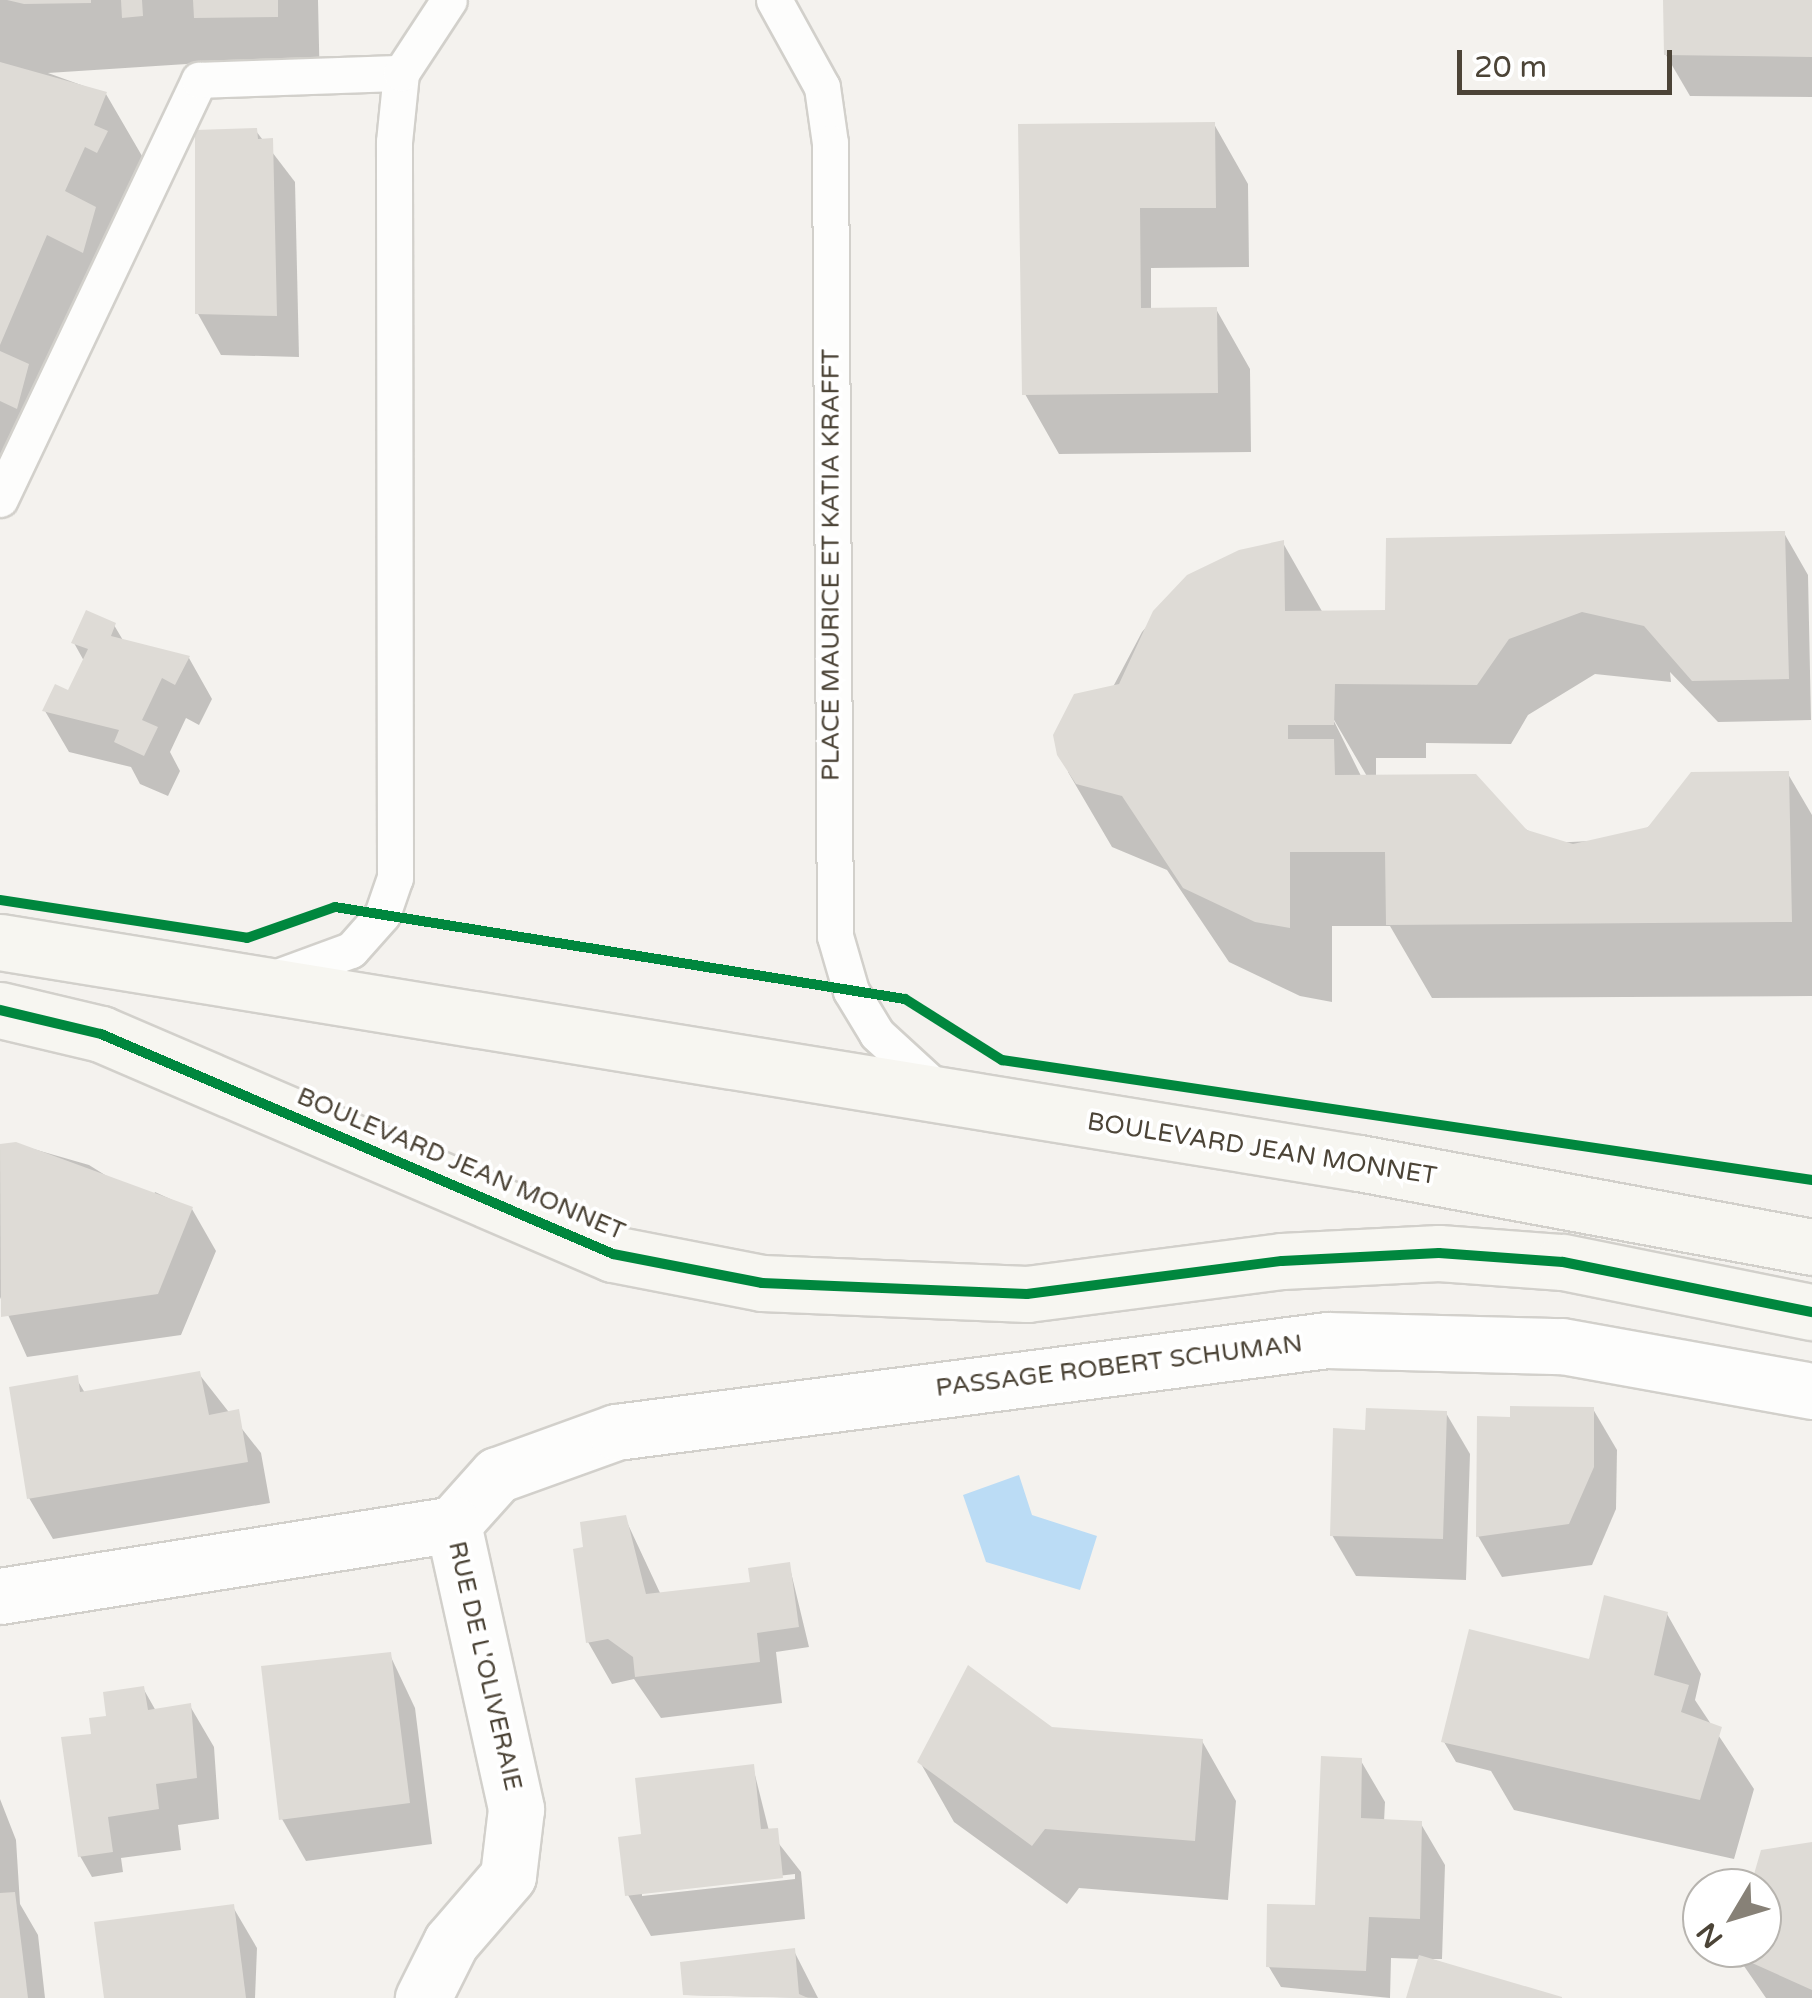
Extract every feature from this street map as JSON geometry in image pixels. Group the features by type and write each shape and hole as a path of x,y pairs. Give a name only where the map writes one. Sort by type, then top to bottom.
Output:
{"street":[{"name":"BOULEVARD JEAN MONNET","path":"0,942 1812,1247"},
{"name":"BOULEVARD JEAN MONNET","path":"0,1010 100,1034 613,1254 762,1283 1027,1294 1282,1261 1439,1253 1563,1262 1812,1312"},
{"name":"PASSAGE ROBERT SCHUMAN","path":"453,1524 497,1475 616,1432 1327,1340 1562,1346 1812,1392"},
{"name":"RUE DE L'OLIVERAIE","path":"0,1596 453,1524 516,1809 508,1876 451,1942 424,1998"}],"lane":[{"path":"244,984 299,974 351,950 382,915 394,878 401,73 449,0"},
{"name":"PLACE MAURICE ET KATIA KRAFFT","path":"774,0 822,87 830,143 836,936 851,991 877,1034 952,1100"},
{"path":"0,499 198,80 401,73"}],"water":[{"path":"1019,1475 1032,1515 1097,1536 1080,1590 986,1562 963,1495"}],"building":[{"path":"7,0 91,0 91,3 24,4"},
{"path":"121,0 142,0 143,16 122,18"},
{"path":"193,0 278,0 278,17 194,18"},
{"path":"1663,0 1812,0 1812,57 1664,55"},
{"path":"0,62 107,92 94,125 108,131 97,153 85,147 65,191 96,207 83,253 47,235 0,345"},
{"path":"1215,122 1216,208 1140,208 1141,308 1217,307 1218,393 1022,395 1018,124"},
{"path":"257,128 258,139 273,138 277,316 195,314 195,130"},
{"path":"0,351 29,364 17,409 0,401"},
{"path":"1785,531 1789,679 1692,681 1644,626 1582,612 1509,639 1477,685 1335,684 1334,725 1288,725 1288,739 1334,739 1335,775 1476,774 1527,830 1573,844 1648,827 1691,772 1789,771 1792,922 1386,925 1385,852 1290,852 1290,928 1255,922 1183,888 1122,796 1076,784 1057,755 1053,735 1074,694 1119,684 1153,611 1187,575 1239,550 1284,540 1285,611 1385,610 1386,538"},
{"path":"86,610 116,623 111,636 190,656 175,685 162,678 142,720 158,727 144,756 114,742 119,730 42,711 55,684 68,690 88,649 71,643"},
{"path":"16,1142 193,1207 158,1294 1,1317 0,1144"},
{"path":"200,1371 209,1415 239,1409 248,1462 27,1499 9,1387 78,1375 80,1392"},
{"path":"1510,1406 1594,1407 1594,1467 1569,1524 1476,1537 1477,1416 1510,1417"},
{"path":"1366,1408 1447,1411 1443,1539 1330,1536 1333,1428 1365,1430"},
{"path":"626,1515 646,1594 750,1582 748,1568 790,1562 799,1627 757,1633 760,1662 635,1677 633,1657 608,1639 586,1643 573,1549 583,1547 580,1522"},
{"path":"1604,1595 1668,1612 1654,1675 1689,1685 1681,1712 1722,1727 1700,1800 1441,1742 1469,1629 1589,1659"},
{"path":"391,1652 410,1803 279,1820 261,1666"},
{"path":"968,1665 1052,1727 1203,1739 1195,1841 1045,1829 1032,1846 917,1762"},
{"path":"144,1686 148,1710 191,1703 197,1778 156,1784 159,1809 108,1817 113,1852 78,1857 61,1737 91,1734 89,1718 106,1716 103,1692"},
{"path":"1321,1756 1362,1758 1361,1818 1422,1821 1420,1919 1369,1917 1366,1971 1266,1967 1267,1904 1315,1905"},
{"path":"754,1764 761,1829 778,1828 783,1878 625,1896 618,1837 641,1834 635,1778"},
{"path":"1812,1842 1812,1990 1763,1968 1782,1968 1782,1868 1756,1868 1761,1850"},
{"path":"15,1892 28,1998 0,1998 0,1893"},
{"path":"234,1904 246,1998 104,1998 94,1922"},
{"path":"795,1948 799,1994 808,1998 683,1995 680,1962"},
{"path":"1419,1955 1562,1997 1562,1998 1406,1998"}],"cycle path":[{"path":"0,900 247,938 335,907 905,999 1002,1060 1812,1180"},
{"path":"0,1010 101,1034 613,1254 762,1283 1027,1294 1282,1261 1439,1253 1563,1262 1812,1312"}]}
